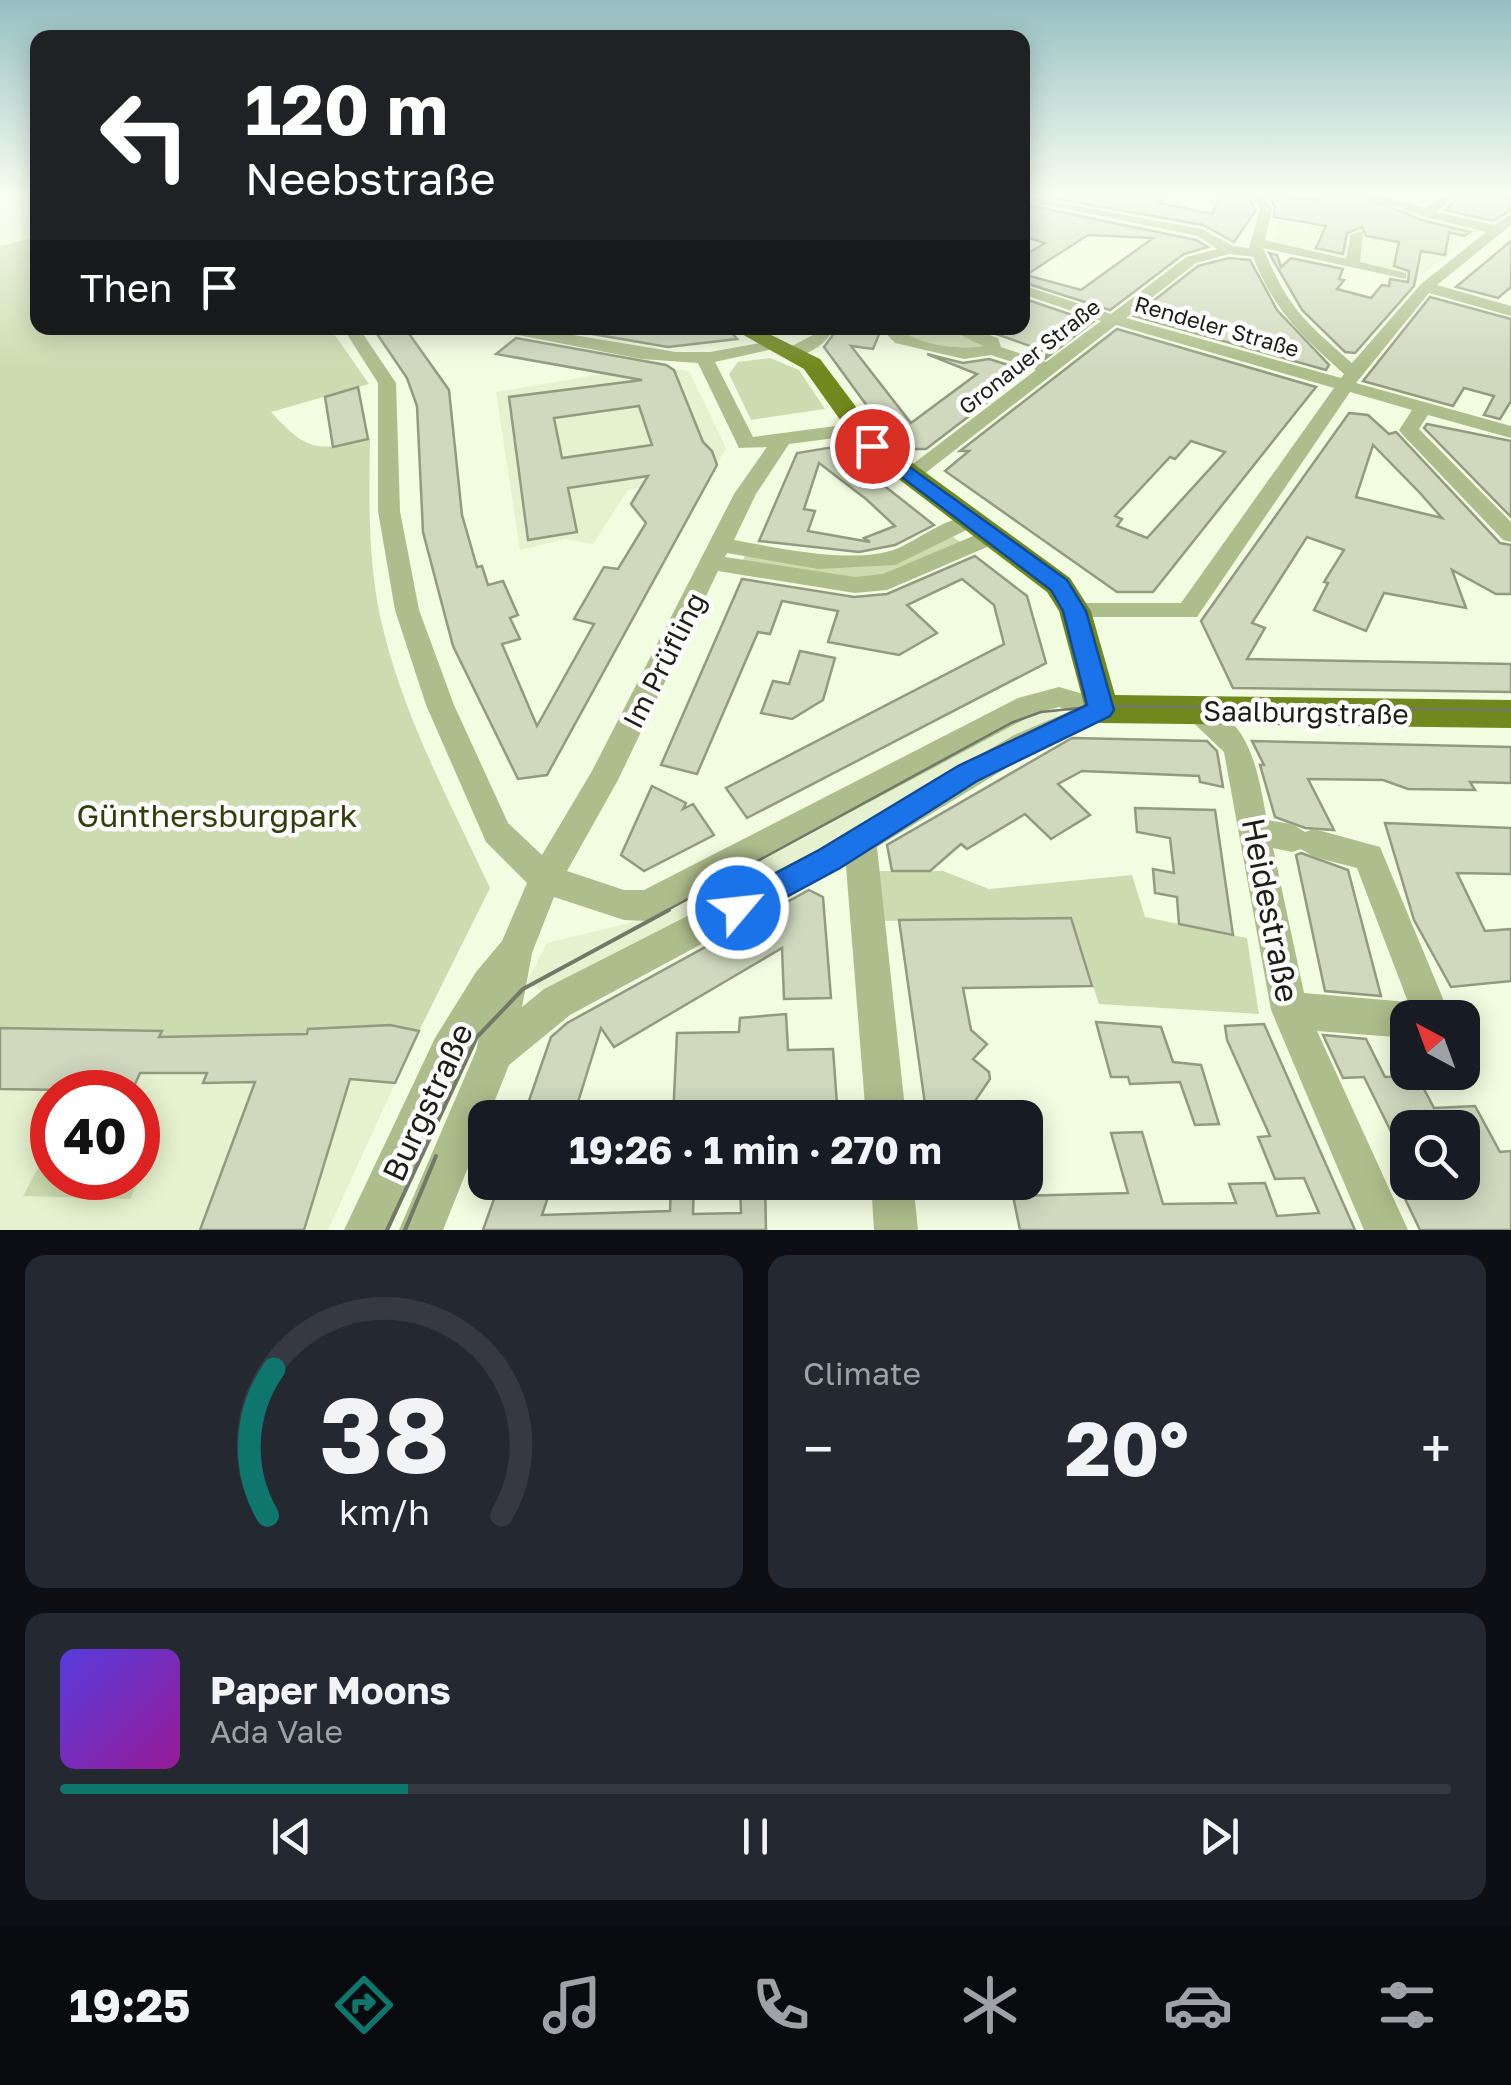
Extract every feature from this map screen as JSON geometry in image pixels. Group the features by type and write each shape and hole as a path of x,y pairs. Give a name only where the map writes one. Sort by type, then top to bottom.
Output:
{"main road":[{"path":"756,335 812,364 872,446 1059,585 1075,611 1101,710"},
{"name":"Saalburgstraße","path":"1101,710 1511,714"}],"street":[{"name":"Gronauer Straße","path":"912,474 1192,260 1216,253"},
{"path":"1259,253 1276,296 1348,379"},
{"path":"1289,253 1402,276"},
{"path":"1352,264 1354,253"},
{"path":"1384,272 1391,253"},
{"path":"1075,611 1188,611 1348,379 1426,287 1468,253"},
{"path":"1426,287 1508,306"},
{"name":"Rendeler Straße","path":"1030,291 1111,320 1348,379 1511,432"},
{"path":"356,335 387,382 389,511 407,610 434,690 497,832 545,879"},
{"path":"548,335 680,358 754,353 823,335"},
{"path":"896,335 964,354 992,350 1049,369"},
{"path":"977,335 992,342 992,350"},
{"path":"704,358 743,441 752,445 858,429"},
{"path":"1424,406 1408,430 1511,535"},
{"name":"Im Prüfling","path":"545,879 603,780 759,468 781,441"},
{"path":"717,554 855,586 888,582 984,528"},
{"name":"Saalburgstraße","path":"545,879 624,905 647,906 1028,704 1060,697 1101,710"},
{"name":"Saalburgstraße","path":"495,1052 557,1002 860,840 996,758 1101,710"},
{"name":"Heidestraße","path":"1195,711 1224,731 1238,749 1288,838 1289,1010 1386,1230"},
{"path":"1288,838 1368,857 1426,1000"},
{"path":"860,840 884,1100"},
{"name":"Burgstraße","path":"421,1230 495,1052 514,953 545,879"},
{"path":"514,953 523,989 557,1002"},
{"name":"Burgstraße","path":"375,1222 442,1055 486,984 514,953"},
{"path":"1289,1010 1390,1018"},
{"path":"894,1200 896,1230"}],"shaded area":[{"path":"1300,253 1449,253 1414,281"},
{"path":"617,361 689,371 726,448 702,491 658,484 628,490 593,544 565,539 520,550 496,392 601,374"},
{"path":"1056,705 1059,714 836,841 543,992 527,982 547,943 629,923 1019,714"},
{"path":"390,1025 419,1031 328,1230 0,1230 0,1028 162,1031 160,1037"}],"green space":[{"name":"Günthersburgpark","path":"0,253 30,253 30,335 335,335 369,384 271,412 295,435 314,445 337,446 370,439 373,572 389,652 428,755 490,888 419,1031 390,1025 309,1029 307,1034 159,1037 161,1031 0,1028"},
{"path":"966,335 984,342 981,346 960,347 906,336"},
{"path":"770,358 799,370 825,409 751,420 729,374 738,362"},
{"path":"952,536 963,544 869,581 741,565 746,553 830,568"},
{"path":"877,871 943,871 989,889 1132,875 1145,917 1247,938 1259,1014 1099,1004 1071,918 884,921"}],"building":[{"path":"1030,253 1059,253 1030,272"},
{"path":"1132,253 1186,253 1184,254 1110,310 1030,285 1030,276 1081,290"},
{"path":"1269,253 1277,255 1281,267 1291,258 1343,269 1339,279 1344,280 1337,289 1371,298 1382,285 1389,286 1390,279 1408,282 1409,271 1394,266 1397,253 1421,253 1414,286 1355,353 1345,352 1302,310"},
{"path":"1496,253 1511,253 1511,287 1498,298 1456,287"},
{"path":"1229,258 1250,260 1277,310 1329,365 1326,370 1134,316 1198,266"},
{"path":"1430,297 1511,319 1511,401 1500,419 1484,415 1494,396 1464,388 1453,406 1363,381"},
{"path":"1030,301 1093,322 1046,358 1047,352 999,335 1030,335"},
{"path":"1117,329 1316,387 1153,592 1117,592 945,471 969,451 960,451","holes":["1191,441 1225,452 1147,538 1117,526 1122,519 1115,516 1170,457 1175,459"]},
{"path":"378,335 410,335 449,390 462,515 477,567 482,566 488,585 503,581 518,615 510,618 520,639 502,644 537,726 594,624 574,619 604,567 618,569 646,523 631,504 648,476 568,488 577,532 528,540 509,397 642,380 496,354 516,338 666,365 674,370 703,442 712,451 717,465 547,775 518,779 453,646 423,532 417,406 407,378","holes":["639,406 652,445 562,458 554,418"]},
{"path":"598,335 734,335 737,339 668,347"},
{"path":"833,335 879,335 873,349 851,346 911,423 977,374 927,354 963,363 989,359 1028,371 926,449 914,449 881,425 824,347"},
{"path":"358,387 368,439 333,447 325,397"},
{"path":"1349,413 1368,415 1389,434 1396,432 1500,543 1511,545 1511,594 1496,594 1452,570 1466,608 1384,593 1366,631 1314,610 1328,583 1324,582 1344,550 1307,537 1252,623 1265,628 1247,659 1511,664 1511,692 1233,688 1201,621","holes":["1373,445 1442,518 1356,497"]},
{"path":"1427,424 1511,441 1511,517 1424,428"},
{"path":"834,447 934,525 895,545 859,552 759,541 797,453","holes":["819,463 895,526 864,538 870,542 808,531 815,511 804,509"]},
{"path":"975,556 1027,596 1046,663 747,818 726,788 1004,644 994,605 962,579 907,605 937,633 899,655 828,642 838,611 782,601 770,634 758,632 697,774 661,765 742,579 854,597 887,594"},
{"path":"800,651 835,658 823,700 792,719 761,713 773,681 789,684"},
{"path":"1072,738 1207,741 1217,751 1223,787 1200,782 1199,776 1082,771 1058,784 1090,815 1051,839 1025,814 967,849 961,844 930,871 892,871 887,845"},
{"path":"1252,741 1511,747 1511,783 1470,782 1475,790 1408,789 1383,780 1308,779 1334,830 1305,828 1275,817 1260,765 1264,765"},
{"path":"652,786 686,803 683,809 693,804 714,835 644,871 621,855"},
{"path":"1135,808 1215,810 1233,935 1179,924 1177,897 1155,893 1153,869 1174,873 1170,838 1137,832"},
{"path":"1385,823 1511,828 1511,874 1457,873 1485,931 1511,929 1511,981 1451,987 1414,920"},
{"path":"1301,853 1348,870 1381,996 1325,991 1296,855"},
{"path":"809,890 823,897 831,998 784,999 782,948 614,1047 601,1028 579,1100 529,1100 551,1037 567,1023"},
{"path":"1071,918 1092,986 963,988 971,1030 987,1044 973,1059 989,1072 990,1079 976,1100 924,1100 899,920"},
{"path":"786,1014 788,1050 833,1049 837,1100 674,1100 677,1033 739,1032 740,1018"},
{"path":"1096,1022 1161,1027 1173,1062 1201,1065 1219,1124 1195,1125 1180,1082 1130,1084 1128,1077 1111,1077"},
{"path":"1264,1024 1355,1230 1020,1230 1014,1200 1128,1193 1111,1133 1142,1132 1163,1204 1236,1203 1229,1184 1265,1183 1277,1216 1319,1213 1304,1178 1275,1179 1258,1137 1270,1136 1227,1040 1225,1026"},
{"path":"390,1025 419,1031 395,1083 350,1079 304,1230 200,1230 255,1082 203,1083 207,1073 160,1070 30,1070 30,1089 0,1089 0,1028 162,1031 159,1037 307,1034 308,1029"},
{"path":"1323,1035 1366,1039 1385,1077 1390,1077 1390,1090 1424,1090 1434,1108 1475,1106 1477,1110 1390,1110 1390,1130 1364,1077 1343,1078"},
{"path":"1480,1115 1500,1152 1511,1151 1511,1230 1420,1230 1406,1200 1480,1200"},
{"path":"494,1200 547,1200 542,1215 670,1211 670,1200 693,1200 693,1214 741,1213 741,1200 765,1200 766,1230 483,1230"}],"tram line":[{"path":"664,912 1011,723 1041,712 1100,706 1511,710"},
{"path":"387,1230 477,1037 523,989 669,910"},
{"path":"405,1230 436,1156"}],"route":[{"path":"738,908 830,859 967,774 1024,743 1101,710 1075,611 1059,585 872,446"}]}
